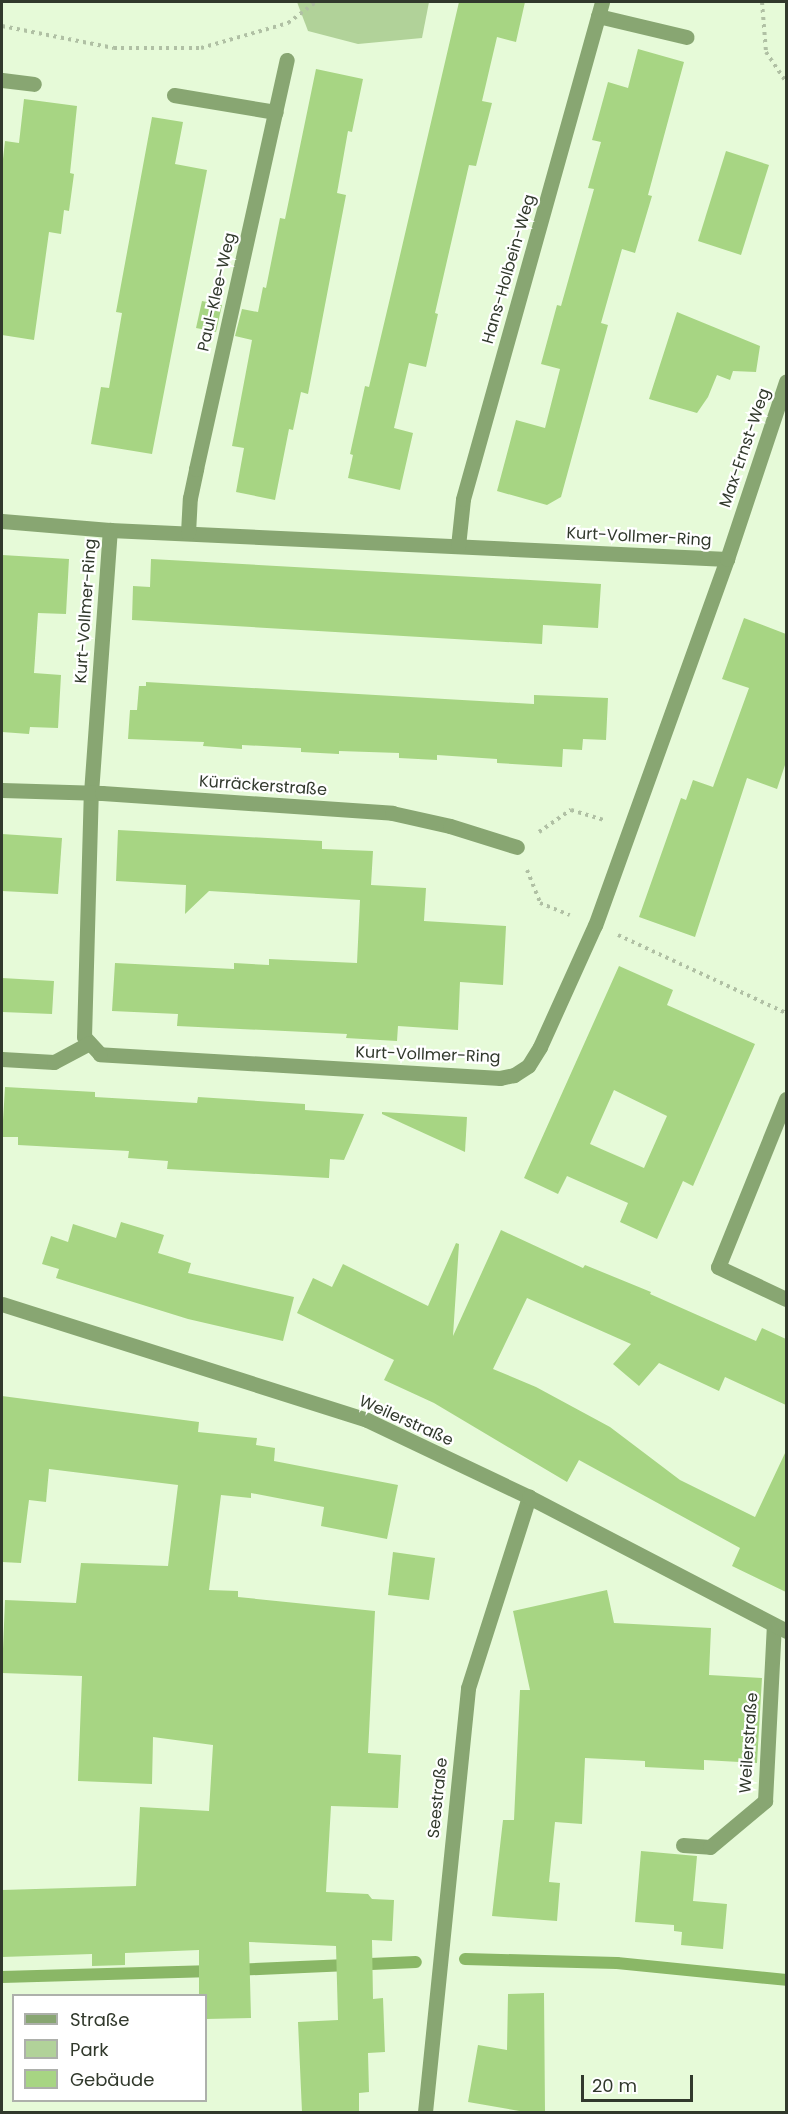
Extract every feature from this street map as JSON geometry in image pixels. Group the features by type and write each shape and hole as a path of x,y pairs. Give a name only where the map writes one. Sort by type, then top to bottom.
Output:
{"street":[{"path":"600,9 687,37"},
{"name":"Hans-Holbein-Weg","path":"458,546 463,499 600,9"},
{"name":"Paul-Klee-Weg","path":"188,533 194,478 287,60"},
{"path":"2,80 34,84"},
{"path":"174,95 276,112"},
{"name":"Max-Ernst-Weg","path":"727,559 786,382"},
{"path":"2,521 110,530"},
{"name":"Kurt-Vollmer-Ring","path":"110,530 188,533 727,559 595,925 540,1047 528,1066 514,1075 500,1078 432,1075 100,1054 84,1037 91,793 110,530"},
{"name":"Kürräckerstraße","path":"2,790 91,793 392,813 450,826 517,847"},
{"path":"2,1059 54,1062 89,1043"},
{"path":"786,1099 718,1267 786,1299"},
{"name":"Weilerstraße","path":"2,1304 367,1420 529,1497 780,1628 765,1801 710,1847 683,1845"},
{"name":"Seestraße","path":"425,2112 468,1688 529,1497"}],"path":[{"path":"2,26 114,48 201,48 288,23 316,2"},
{"path":"762,2 766,52 786,82"},
{"path":"630,828 572,810 517,847 540,903 595,925 786,1013"}],"green space":[{"path":"297,2 429,2 422,38 358,44 308,31"}],"building":[{"path":"459,2 525,2 516,42 497,37 482,101 492,103 476,166 469,165 435,313 438,314 426,367 409,363 394,428 413,433 400,490 348,478 353,455 350,454 365,386 369,387"},
{"path":"638,49 684,62 648,195 652,196 635,253 622,249 601,323 608,325 561,497 547,505 497,491 516,420 545,428 560,369 541,364 557,305 561,306 594,189 588,188 601,142 592,140 608,82 628,88"},
{"path":"316,69 363,79 352,132 348,131 337,193 346,195 308,394 301,392 293,430 289,429 275,500 236,492 244,448 232,446 252,340 235,336 242,309 258,312 263,287 266,288 280,218 285,219"},
{"path":"24,99 77,106 70,173 74,174 69,211 64,210 61,234 49,232 34,340 2,335 2,168 5,141 19,143"},
{"path":"152,117 183,122 175,164 207,170 152,454 91,444 101,387 109,388 122,313 116,312"},
{"path":"726,151 769,165 741,255 698,241"},
{"path":"202,301 222,305 216,332 196,328"},
{"path":"677,312 760,346 756,372 733,371 730,380 717,375 708,397 697,413 649,399"},
{"path":"2,555 69,559 66,614 38,613 34,673 61,675 58,728 30,727 29,734 2,732"},
{"path":"151,559 601,584 598,628 543,625 542,644 132,620 133,586 150,587"},
{"path":"744,618 786,634 786,762 777,789 747,778 695,937 639,917 681,798 686,800 693,780 713,787 749,688 722,679"},
{"path":"146,682 534,704 534,695 608,698 606,740 583,739 582,750 563,749 562,767 497,763 497,759 437,755 437,760 399,758 399,753 339,751 339,754 301,752 301,748 242,745 242,749 203,746 204,742 128,739 130,710 137,710 139,686 146,686"},
{"path":"118,830 322,841 322,849 373,851 371,885 426,888 424,921 506,926 503,985 460,982 458,1030 398,1026 397,1041 346,1038 347,1034 177,1026 178,1014 112,1011 115,963 234,969 234,963 269,965 269,959 357,963 360,900 209,891 185,914 186,885 116,881"},
{"path":"2,834 62,838 58,894 2,891"},
{"path":"619,966 673,990 667,1005 755,1044 693,1186 683,1181 657,1239 620,1222 628,1203 567,1176 558,1194 524,1178","holes":["614,1090 667,1116 644,1168 590,1144"]},
{"path":"2,978 54,981 52,1014 2,1012"},
{"path":"5,1087 95,1092 95,1097 197,1103 198,1097 305,1104 305,1110 364,1114 344,1160 330,1159 329,1178 167,1169 168,1161 128,1158 129,1151 18,1145 18,1137 2,1137"},
{"path":"382,1112 467,1117 465,1152 382,1114"},
{"path":"121,1222 164,1235 158,1253 191,1263 188,1273 294,1297 283,1341 188,1319 56,1278 59,1269 42,1264 51,1236 68,1242 73,1224 116,1238"},
{"path":"501,1230 583,1268 585,1265 651,1292 650,1294 756,1341 762,1328 786,1339 786,1405 725,1377 719,1391 659,1363 639,1386 613,1364 631,1344 527,1298 493,1369 536,1387 610,1427 680,1480 755,1517 786,1451 786,1592 732,1566 740,1548 579,1460 567,1482 434,1403 384,1380 394,1360 297,1313 313,1278 332,1287 343,1264 428,1306 456,1243 459,1244 453,1336"},
{"path":"2,1396 199,1422 198,1432 257,1438 256,1445 275,1448 274,1461 398,1485 387,1539 321,1526 324,1507 251,1493 251,1498 221,1495 209,1590 238,1591 238,1597 375,1611 368,1753 401,1755 398,1808 331,1806 326,1892 368,1894 372,1899 394,1900 392,1941 372,1940 373,1999 383,1998 385,2052 368,2053 369,2092 359,2093 359,2112 302,2112 298,2022 338,2020 336,1946 249,1942 251,2018 207,2019 207,1994 199,1994 199,1950 125,1953 125,1965 92,1966 92,1954 2,1957 2,1890 136,1886 140,1807 209,1811 213,1745 153,1737 152,1784 78,1781 82,1676 2,1673 5,1600 76,1603 81,1563 168,1566 178,1485 49,1469 46,1502 29,1500 21,1563 2,1562"},
{"path":"393,1552 435,1558 429,1600 388,1595"},
{"path":"607,1590 614,1623 711,1628 709,1675 762,1678 757,1763 704,1760 704,1770 645,1767 645,1761 585,1758 582,1824 555,1822 549,1882 560,1883 557,1921 492,1916 503,1820 514,1820 520,1690 530,1690 513,1611"},
{"path":"641,1851 697,1856 693,1901 727,1904 723,1949 681,1945 682,1932 674,1931 674,1925 635,1922"},
{"path":"544,1993 545,2112 525,2112 468,2102 478,2045 507,2050 508,1994"}],"waterway":[{"path":"465,1959 617,1963 786,1980"},
{"path":"234,1970 416,1962"},
{"path":"2,1977 213,1971"}]}
